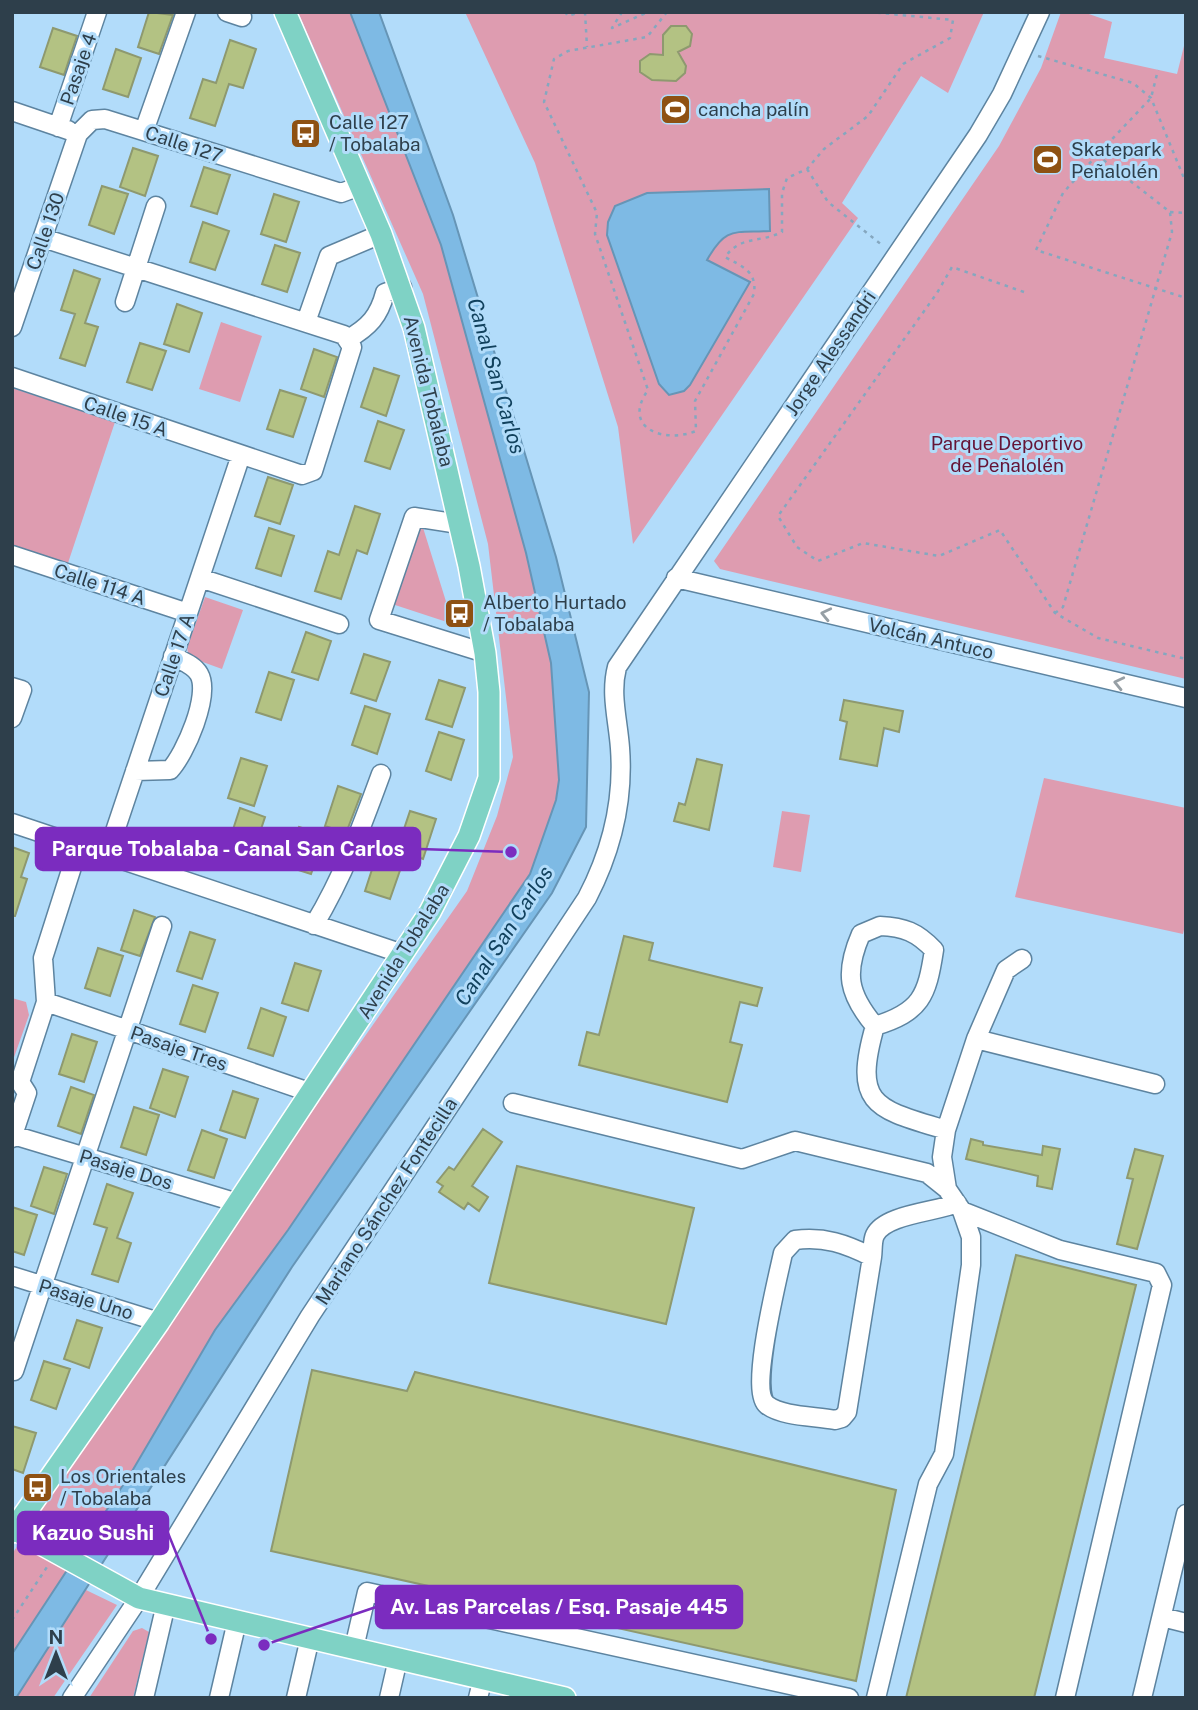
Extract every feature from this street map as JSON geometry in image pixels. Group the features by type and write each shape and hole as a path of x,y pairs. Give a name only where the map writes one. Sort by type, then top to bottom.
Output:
{"main road":[{"name":"Avenida Tobalaba","path":"13,1530 159,1322 403,954 459,859 486,793 490,715 485,653 423,362 402,287 285,12"},
{"path":"13,1530 139,1598 398,1659 480,1688 565,1698"}],"street":[{"name":"Pasaje 4","path":"58,127 97,12"},
{"path":"145,131 186,12"},
{"name":"Jorge Alessandri","path":"614,680 624,655 978,135 1024,48 1038,15"},
{"path":"12,111 78,134"},
{"name":"Calle 127","path":"78,134 92,120 105,119 341,193 360,186"},
{"name":"Calle 130","path":"12,327 78,134"},
{"path":"125,302 156,206"},
{"path":"306,322 329,256 381,234"},
{"path":"43,238 306,322 348,339 366,328 380,312 385,293 402,287"},
{"name":"Calle 15 A","path":"12,377 302,475 313,471 352,347 348,339"},
{"name":"Calle 17 A","path":"107,855 241,455"},
{"path":"459,524 414,517 379,620 485,653"},
{"name":"Calle 114 A","path":"12,555 188,613"},
{"path":"200,578 339,624"},
{"name":"Volcán Antuco","path":"676,578 1186,698"},
{"path":"135,771 170,770 187,746 203,684 198,671 173,656"},
{"name":"Mariano Sánchez Fontecilla","path":"72,1698 139,1598 310,1316 594,885 611,842 620,797 614,680"},
{"path":"12,687 22,690 12,718"},
{"path":"314,925 332,895 357,841 381,774"},
{"path":"12,823 403,954"},
{"path":"13,1137 27,1093 16,1081 46,1002 43,958 79,845"},
{"path":"14,1371 162,926"},
{"path":"880,926 903,928 921,936 934,950 928,986 905,1017 875,1026 861,1009 850,982 852,955 861,934 880,926"},
{"path":"876,1698 928,1483 944,1454 971,1265 971,1237 955,1201 942,1157 946,1130 976,1039 1006,970 1022,959"},
{"name":"Pasaje Tres","path":"46,1002 312,1093"},
{"path":"875,1026 864,1077 872,1098 891,1114 946,1130"},
{"path":"976,1039 1154,1084"},
{"path":"513,1103 742,1159 795,1141 927,1173 955,1201 1060,1250 1156,1273 1162,1285 1065,1698"},
{"name":"Pasaje Dos","path":"13,1137 238,1203"},
{"path":"872,1257 845,1244 821,1238 795,1240 783,1253 761,1373 761,1396 766,1404 780,1410 842,1419 847,1412 872,1257 875,1234 883,1227 916,1213 928,1214 955,1201"},
{"name":"Pasaje Uno","path":"12,1276 159,1322"},
{"path":"1142,1698 1185,1524"},
{"path":"354,1648 367,1592 849,1698"},
{"path":"144,1698 166,1604"},
{"path":"1162,1617 1186,1623"},
{"path":"219,1698 237,1621"},
{"path":"296,1698 310,1638"},
{"path":"389,1698 398,1659"}],"path":[{"path":"565,12 568,16 582,12 587,48"},
{"path":"622,12 612,28 648,12"},
{"path":"667,12 647,37 568,51 554,59 544,102 597,213 595,234 648,390 639,403 639,417 645,426 663,436 681,437 695,431 695,401 754,294 756,280 751,272 725,257 734,245 750,238 771,238 782,232 782,193 787,178 807,169 824,149 867,116 903,64 950,38 953,20 870,12"},
{"path":"924,18 927,12"},
{"path":"1024,48 1045,58 1133,83 1151,98 1186,183"},
{"path":"1158,70 1151,98 1063,193 1036,250 1186,298"},
{"path":"1097,155 1170,212 1186,213"},
{"path":"807,169 828,202 896,256"},
{"path":"1055,613 1063,607 1156,289 1172,232 1170,212"},
{"path":"1024,292 952,267 937,293 778,516 797,547 818,561 863,544 939,556 1000,530 1055,613 1098,638 1186,659"},
{"path":"12,1620 60,1554"}],"green space":[{"path":"298,12 350,12 441,245 526,553 551,663 559,780 556,800 530,874 288,1230 215,1330 131,1473 12,1654 12,1554 240,1214 467,891 497,816 513,757 488,544 423,294"},
{"path":"465,12 984,12 948,93 921,76 842,203 858,218 633,544 618,427 535,163"},
{"name":"Parque Deportivo de Peñalolén","path":"1061,12 1083,12 1112,22 1104,58 1177,74 1186,38 1186,679 720,569 714,561 999,146 1041,68"},
{"path":"221,322 262,336 240,402 199,389"},
{"path":"12,388 115,422 68,563 12,545"},
{"path":"420,518 453,624 392,604"},
{"path":"205,597 243,610 222,669 189,657 187,648"},
{"path":"1044,778 1186,808 1186,921 1183,934 1015,897"},
{"path":"782,811 810,815 801,872 773,867"},
{"path":"12,998 26,1002 29,1015 12,1063"},
{"path":"86,1590 117,1605 53,1698 16,1698"},
{"path":"142,1628 149,1632 133,1698 89,1698 133,1631"}],"water":[{"name":"Canal San Carlos","path":"350,12 379,12 453,215 556,557 589,692 586,827 552,893 292,1267 16,1698 12,1698 12,1654 131,1473 215,1330 288,1230 530,874 556,800 559,780 551,663 526,553 441,245"},
{"path":"769,189 770,231 739,232 726,236 707,260 750,282 690,385 684,391 669,395 659,384 607,235 608,222 615,206 647,193"}],"building":[{"path":"149,12 173,15 159,54 138,47"},
{"path":"671,26 686,26 692,34 690,46 678,52 686,66 685,73 676,81 652,80 640,72 640,61 650,54 663,55 663,35"},
{"path":"53,28 77,36 64,75 40,67"},
{"path":"230,40 256,49 243,88 229,84 215,126 190,118 203,79 216,83"},
{"path":"116,49 141,58 128,97 103,89"},
{"path":"133,148 158,156 145,196 120,187"},
{"path":"204,167 230,175 217,214 191,206"},
{"path":"102,186 128,194 114,234 89,225"},
{"path":"274,194 299,202 286,242 261,234"},
{"path":"203,222 229,231 215,270 190,262"},
{"path":"275,245 300,253 287,292 262,284"},
{"path":"74,270 100,279 85,323 98,327 85,366 60,358 75,314 61,310"},
{"path":"177,304 202,313 189,352 164,344"},
{"path":"140,343 166,351 152,390 127,382"},
{"path":"314,349 337,357 324,397 301,389"},
{"path":"374,368 399,376 386,416 361,407"},
{"path":"280,390 306,398 293,437 267,429"},
{"path":"378,421 404,430 390,469 365,461"},
{"path":"268,477 293,485 280,524 255,516"},
{"path":"355,506 380,514 367,554 357,550 341,599 315,591 328,551 339,555"},
{"path":"269,528 294,536 281,576 256,568"},
{"path":"306,632 331,641 318,680 292,672"},
{"path":"364,654 390,662 376,701 351,693"},
{"path":"269,672 294,680 281,720 256,712"},
{"path":"439,680 465,688 452,727 426,719"},
{"path":"844,700 903,711 899,732 884,728 877,766 840,759 847,722 840,720"},
{"path":"365,706 390,714 377,754 352,745"},
{"path":"439,732 464,740 451,780 426,771"},
{"path":"241,758 267,766 254,806 228,798"},
{"path":"697,759 722,765 709,830 674,821 679,803 685,805"},
{"path":"338,786 361,794 346,833 325,826"},
{"path":"240,808 265,817 252,856 227,848"},
{"path":"410,811 436,819 423,859 397,850"},
{"path":"299,827 325,835 311,874 286,866"},
{"path":"12,847 29,853 21,877 27,879 15,916 12,916"},
{"path":"378,851 404,859 390,899 365,891"},
{"path":"134,910 155,917 140,956 121,950"},
{"path":"190,932 215,940 202,979 177,971"},
{"path":"624,936 653,943 649,960 762,988 757,1006 740,1002 730,1042 742,1045 727,1102 579,1065 587,1032 599,1035"},
{"path":"98,948 123,956 110,996 85,988"},
{"path":"295,963 321,971 308,1011 282,1003"},
{"path":"193,985 218,993 205,1032 180,1024"},
{"path":"261,1008 286,1017 273,1056 248,1048"},
{"path":"72,1034 97,1042 84,1082 59,1074"},
{"path":"163,1069 188,1077 175,1117 150,1108"},
{"path":"71,1087 94,1095 81,1134 58,1126"},
{"path":"233,1091 258,1099 245,1138 220,1130"},
{"path":"134,1107 159,1115 146,1155 121,1147"},
{"path":"483,1129 502,1142 472,1186 488,1197 479,1211 468,1203 464,1209 439,1192 443,1186 437,1182 449,1167 454,1170"},
{"path":"202,1130 227,1139 214,1178 188,1170"},
{"path":"971,1139 983,1142 983,1145 1042,1155 1043,1146 1060,1149 1052,1189 1037,1186 1038,1176 966,1159"},
{"path":"1135,1149 1163,1156 1137,1249 1117,1244 1133,1179 1127,1178"},
{"path":"517,1166 694,1208 666,1324 489,1283"},
{"path":"44,1167 67,1174 54,1214 31,1206"},
{"path":"107,1184 133,1193 117,1238 131,1243 118,1282 92,1274 107,1228 94,1224"},
{"path":"12,1207 37,1215 24,1255 12,1251"},
{"path":"1016,1255 1136,1285 1034,1698 906,1698"},
{"path":"77,1320 102,1328 89,1368 64,1359"},
{"path":"44,1361 70,1369 56,1409 31,1400"},
{"path":"312,1370 407,1391 415,1372 896,1490 856,1681 271,1551"},
{"path":"12,1426 36,1433 23,1473 12,1469"}],"place":[{"name":"cancha palín","path":"675,109"},
{"name":"Calle 127 / Tobalaba","path":"306,133"},
{"name":"Skatepark Peñalolén","path":"1048,160"},
{"name":"Alberto Hurtado / Tobalaba","path":"460,613"},
{"name":"Parque Tobalaba - Canal San Carlos","path":"511,852"},
{"name":"Los Orientales / Tobalaba","path":"37,1487"},
{"name":"Kazuo Sushi","path":"211,1639"},
{"name":"Av. Las Parcelas / Esq. Pasaje 445","path":"264,1645"}]}
